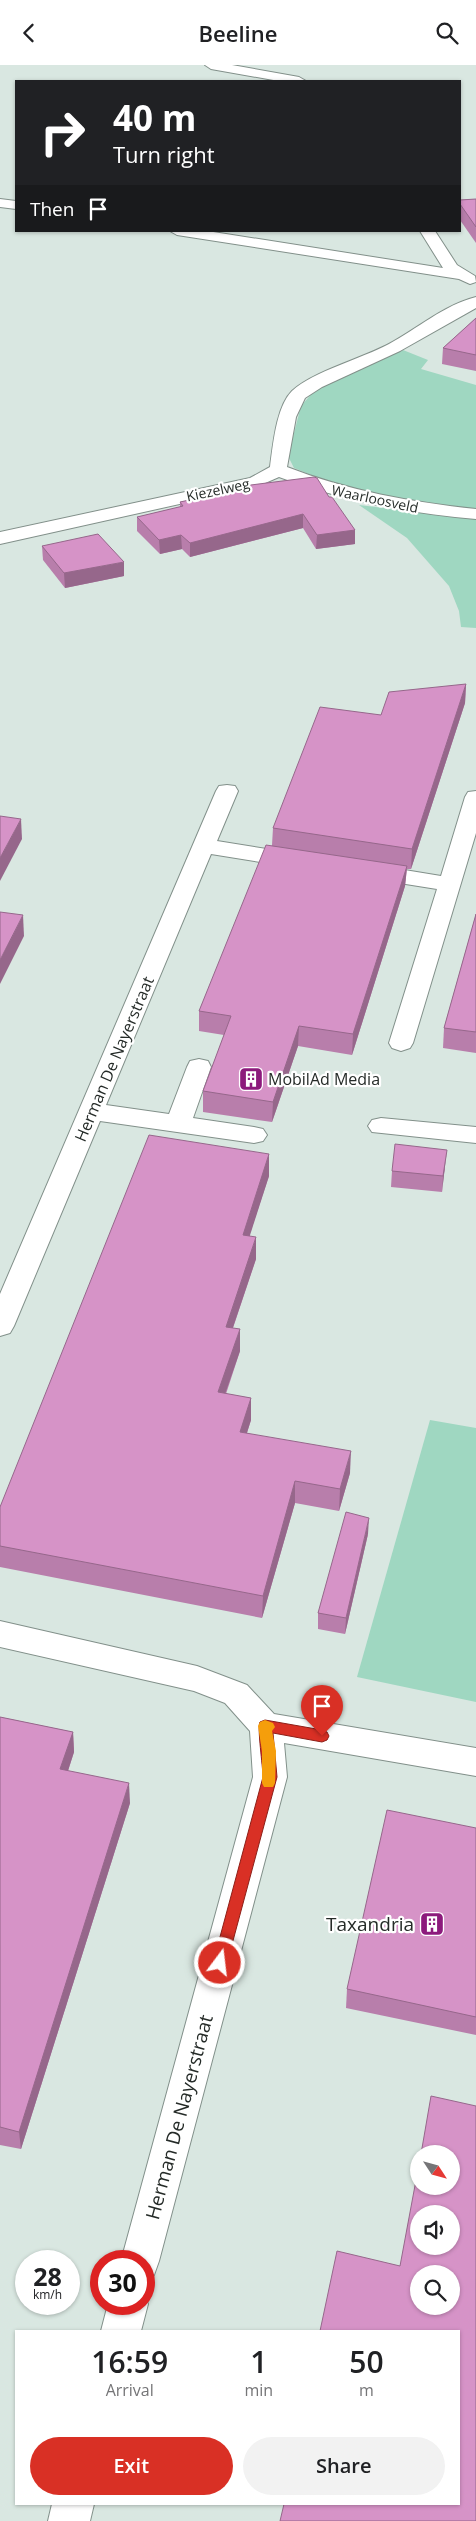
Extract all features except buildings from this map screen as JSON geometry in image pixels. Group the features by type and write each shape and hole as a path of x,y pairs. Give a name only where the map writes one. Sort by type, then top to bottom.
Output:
{"street":[{"path":"211,65 294,80"},
{"path":"0,203 15,205"},
{"path":"183,232 470,279"},
{"path":"429,232 451,268 470,279"},
{"path":"278,470 287,417 298,395 316,383 394,348 476,302"},
{"name":"Waarloosveld","path":"278,470 361,499 413,508 476,514"},
{"name":"Kiezelweg","path":"0,538 256,482 278,470"},
{"name":"Herman De Nayerstraat","path":"0,1326 227,791"},
{"path":"401,1043 476,797"},
{"path":"204,847 322,864"},
{"path":"351,869 449,884"},
{"path":"178,1123 199,1067"},
{"path":"92,1111 254,1135"},
{"path":"381,1126 476,1135"},
{"path":"0,1634 197,1679 236,1694 265,1726 476,1762"},
{"name":"Herman De Nayerstraat","path":"143,2250 270,1777 269,1751 265,1726"},
{"path":"121,2330 125,2315"},
{"path":"69,2521 74,2505"}],"green space":[{"path":"403,350 428,360 421,369 476,385 476,509 377,496 331,483 294,468 288,456 301,406 314,391"},
{"path":"359,505 476,519 476,628 461,627 459,611 449,586 407,538"},
{"path":"430,1420 476,1428 476,1702 357,1677"}],"slow traffic":[{"path":"268,1727 265,1726 269,1751 269,1783"}],"place":[{"name":"MobilAd Media","path":"251,1079"},
{"name":"Taxandria","path":"432,1924"}],"route":[{"path":"220,1963 270,1777 269,1751 265,1726 322,1736"}]}
